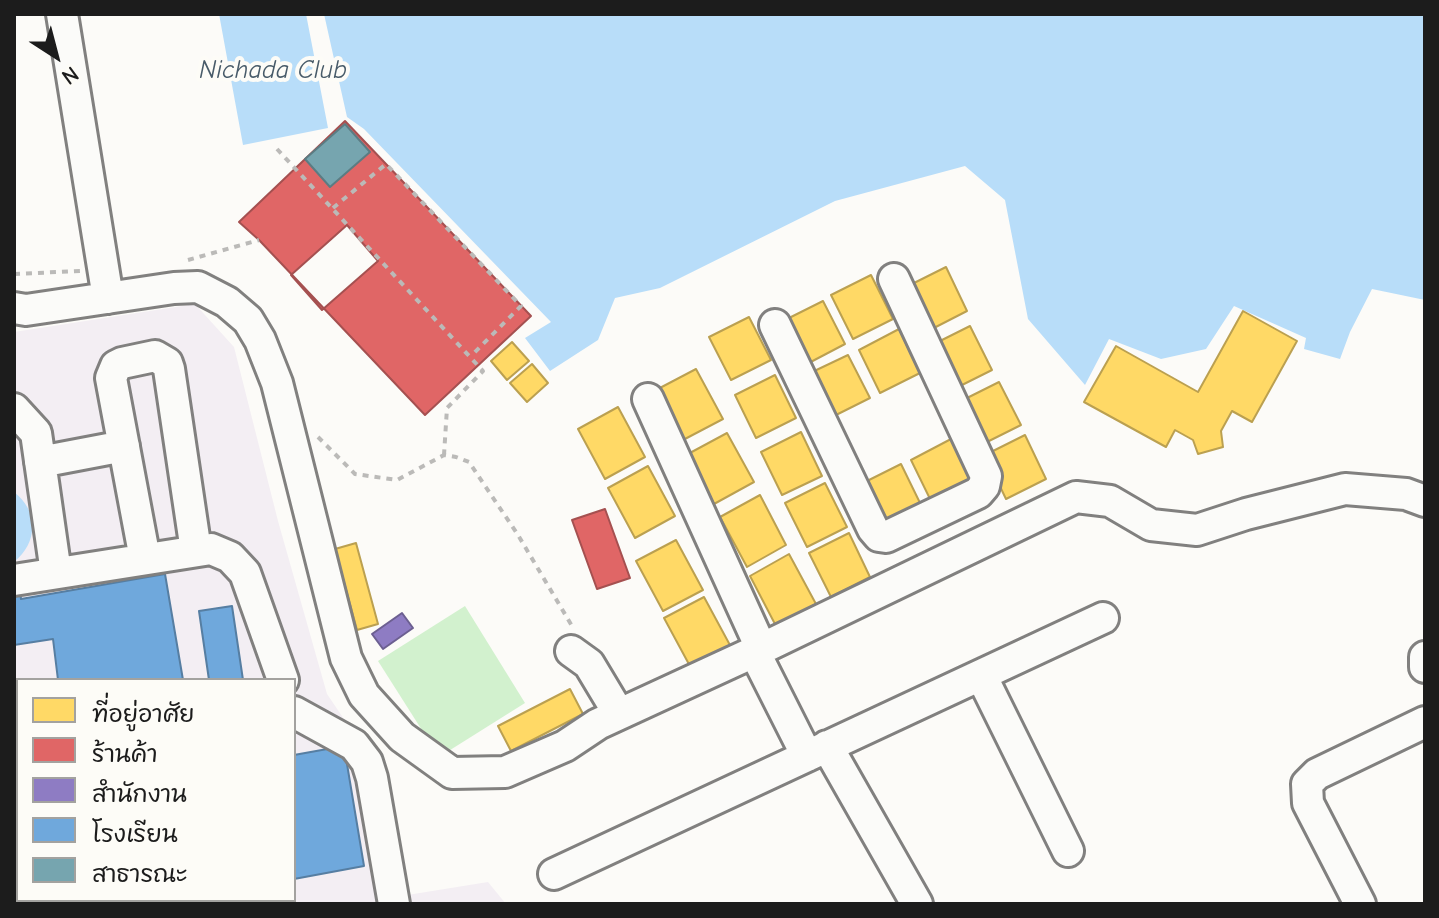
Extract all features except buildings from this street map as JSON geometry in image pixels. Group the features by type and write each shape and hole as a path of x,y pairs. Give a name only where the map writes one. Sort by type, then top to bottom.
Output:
{"street":[{"path":"62,14 108,298"},
{"path":"775,325 873,529 879,536 886,537 978,493 984,486 986,476 894,279"},
{"path":"14,308 26,310 198,287 227,302 248,320 260,340 277,383 346,658 364,695 402,737 452,773 505,772 565,746 608,719 1076,497 1110,501 1151,525 1197,530 1345,489 1406,494 1425,501"},
{"path":"145,559 111,378 116,366 122,363 155,356 167,363 169,369 196,551"},
{"path":"648,399 761,648 819,751 917,904"},
{"path":"14,409 36,433 56,573"},
{"path":"40,462 124,446"},
{"path":"934,515 953,556"},
{"path":"14,580 211,549 230,557 245,573 282,678"},
{"path":"554,874 1103,618"},
{"path":"1425,657 1425,667"},
{"path":"981,675 1068,851"},
{"path":"296,713 354,745 367,762 394,904"},
{"path":"1360,904 1308,803 1307,784 1317,774 1425,722"}],"path":[{"path":"277,149 483,371 447,408 444,455"},
{"path":"333,209 386,164 521,306 471,356"},
{"path":"185,261 259,240"}],"shaded area":[{"path":"195,304 234,347 278,521 327,694 367,753 395,897 488,882 506,904 14,904 14,332"}],"green space":[{"path":"465,606 525,703 439,757 378,661"}],"water":[{"name":"Nichada Club","path":"219,14 306,14 328,128 243,145"},
{"path":"324,14 1425,14 1425,300 1372,289 1340,359 1304,349 1306,338 1234,306 1206,349 1161,359 1109,339 1085,385 1028,319 1005,200 965,166 835,201 660,288 615,298 598,340 550,371 525,338 551,322 364,129 347,117"},
{"path":"14,492 28,508 32,527 28,546 14,562"}]}
